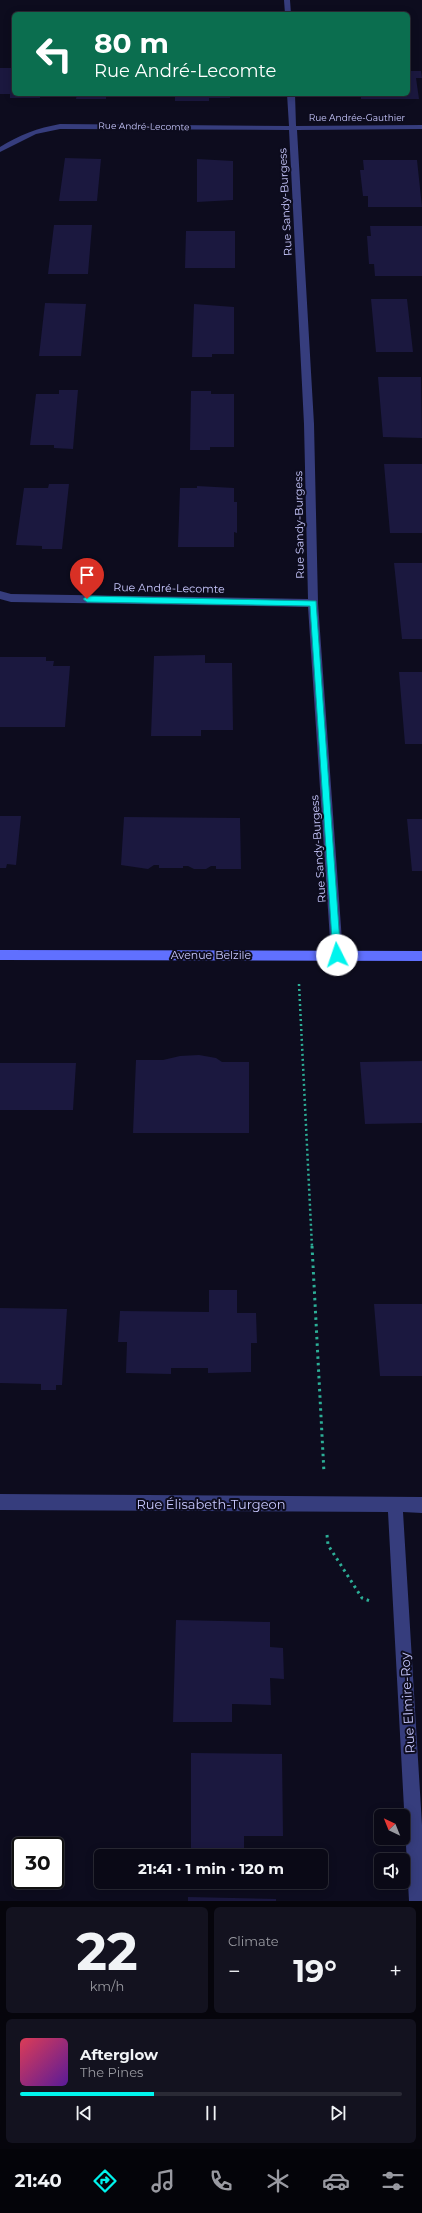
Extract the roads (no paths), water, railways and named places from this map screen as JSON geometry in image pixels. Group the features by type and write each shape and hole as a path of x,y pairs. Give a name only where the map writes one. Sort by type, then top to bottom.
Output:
{"street":[{"path":"287,0 288,12"},
{"name":"Rue Sandy-Burgess","path":"291,96 309,424 313,603 337,955"},
{"name":"Rue André-Lecomte","path":"0,150 26,134 51,127 293,127"},
{"name":"Rue Andrée-Gauthier","path":"293,127 422,127"},
{"name":"Rue André-Lecomte","path":"0,595 11,598 313,603"},
{"name":"Avenue Belzile","path":"0,955 422,956"},
{"name":"Rue Élisabeth-Turgeon","path":"0,1502 422,1505"},
{"name":"Rue Elmire-Roy","path":"395,1505 418,1901"}]}
